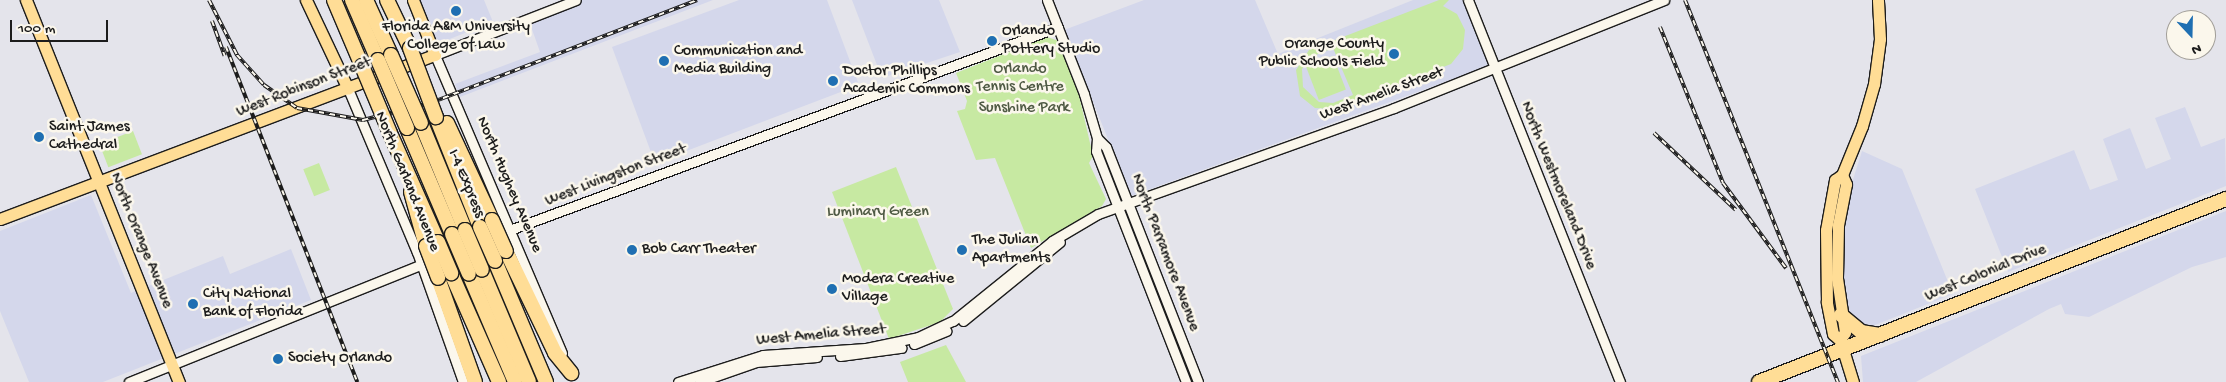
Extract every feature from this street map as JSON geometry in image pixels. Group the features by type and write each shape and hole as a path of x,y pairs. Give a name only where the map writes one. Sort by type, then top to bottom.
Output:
{"highway":[{"path":"334,0 410,179 432,244 445,275 499,382"},
{"name":"I-4 Express","path":"352,0 420,123 459,232 476,272 530,382"},
{"name":"I-4 Express","path":"366,0 407,128 459,232"},
{"path":"377,0 384,57"},
{"path":"387,0 419,68 501,256 555,353 573,378"},
{"name":"West Colonial Drive","path":"1759,382 1841,345 1881,335 2226,199"},
{"path":"501,256 546,382"},
{"name":"I-4 Express","path":"476,272 515,382"},
{"path":"445,275 475,382"},
{"path":"1841,315 1860,332 1881,335"}],"main road":[{"name":"North Orange Avenue","path":"26,0 179,382"},
{"name":"North Garland Avenue","path":"306,0 348,89"},
{"name":"North Hughey Avenue","path":"413,0 435,56"},
{"path":"1853,382 1841,345 1835,339 1832,326 1824,252 1835,180 1842,175 1874,84 1880,39 1878,0"},
{"name":"West Robinson Street","path":"0,219 435,56"},
{"path":"1841,345 1845,332 1841,315 1836,264 1846,184 1842,175"}],"street":[{"name":"West Robinson Street","path":"435,56 576,0"},
{"name":"North Parramore Avenue","path":"1047,0 1097,138 1096,151 1113,210 1186,382"},
{"name":"North Westmoreland Drive","path":"1468,0 1620,382"},
{"name":"West Amelia Street","path":"678,382 747,358 884,346 953,321 1052,241 1082,222 1495,69 1664,0"},
{"name":"West Livingston Street","path":"129,382 421,264 877,93 1058,28"},
{"name":"North Hughey Avenue","path":"435,56 573,378"},
{"name":"North Garland Avenue","path":"348,89 421,264 463,382"},
{"name":"North Parramore Avenue","path":"1097,138 1106,146 1127,205 1198,382"},
{"name":"West Amelia Street","path":"699,382 756,362 864,355 894,351 955,327 1064,238 1113,210"},
{"path":"864,355 884,346"},
{"path":"826,357 842,350"}],"shaded area":[{"name":"Florida A&M University College of Law","path":"420,0 484,0 493,22 442,42 434,38"},
{"path":"576,0 713,0 460,97 455,84 540,52 528,18"},
{"path":"739,0 827,0 859,85 655,163 612,47"},
{"path":"852,0 939,0 960,52 882,78"},
{"path":"1144,0 1255,0 1278,54 1413,0 1463,0 1489,66 1131,196 1064,30"},
{"path":"2185,107 2201,147 2225,138 2226,186 2008,272 1975,189 2074,150 2090,190 2118,180 2103,139 2130,128 2146,169 2171,159 2155,118"},
{"path":"1862,151 1902,169 1953,294 1870,327 1859,327 1847,315 1844,287 1845,205"},
{"path":"91,195 131,293 223,256 230,274 291,249 311,300 103,382 29,382 0,311 0,231"},
{"path":"2226,211 2226,257 2192,267 2089,317 2065,314 2061,304 1916,382 1863,382 1861,356"}],"green space":[{"name":"Orange County Public Schools Field","path":"1439,0 1449,0 1443,6 1457,14 1465,30 1463,49 1451,64 1332,109 1315,108 1300,96 1296,70 1309,50","holes":["1333,48 1353,95 1333,103 1319,102 1303,87 1302,69 1311,57"]},
{"name":"Sunshine Park","path":"1047,37 1059,41 1078,91 1093,156 1089,163 1106,199 1102,206 1031,248 995,158 976,160 957,111 965,109 967,101 956,73"},
{"path":"1333,56 1346,90 1319,100 1306,66"},
{"path":"133,131 142,154 108,167 99,144"},
{"path":"319,163 330,190 314,196 303,169"},
{"name":"Luminary Green","path":"896,167 953,309 940,322 889,339 832,192"},
{"path":"946,345 966,382 908,382 900,362"}],"railway":[{"path":"209,0 237,55 264,85 297,108 363,120 433,102 697,0"},
{"path":"1685,0 1838,382"},
{"path":"212,21 225,56"},
{"path":"1660,27 1723,183 1786,268"},
{"path":"226,47 357,382"},
{"path":"1654,133 1736,210"}],"place":[{"name":"Florida A&M University College of Law","path":"456,11"},
{"name":"Orlando Pottery Studio","path":"992,41"},
{"name":"Orange County Public Schools Field","path":"1394,54"},
{"name":"Communication and Media Building","path":"664,61"},
{"name":"Doctor Phillips Academic Commons","path":"833,81"},
{"name":"Saint James Cathedral","path":"39,137"},
{"name":"Bob Carr Theater","path":"632,250"},
{"name":"The Julian Apartments","path":"962,250"},
{"name":"Modera Creative Village","path":"832,289"},
{"name":"City National Bank of Florida","path":"193,304"},
{"name":"Society Orlando","path":"278,359"}],"park label":[{"name":"Orlando Tennis Centre","path":"1020,79"}]}
